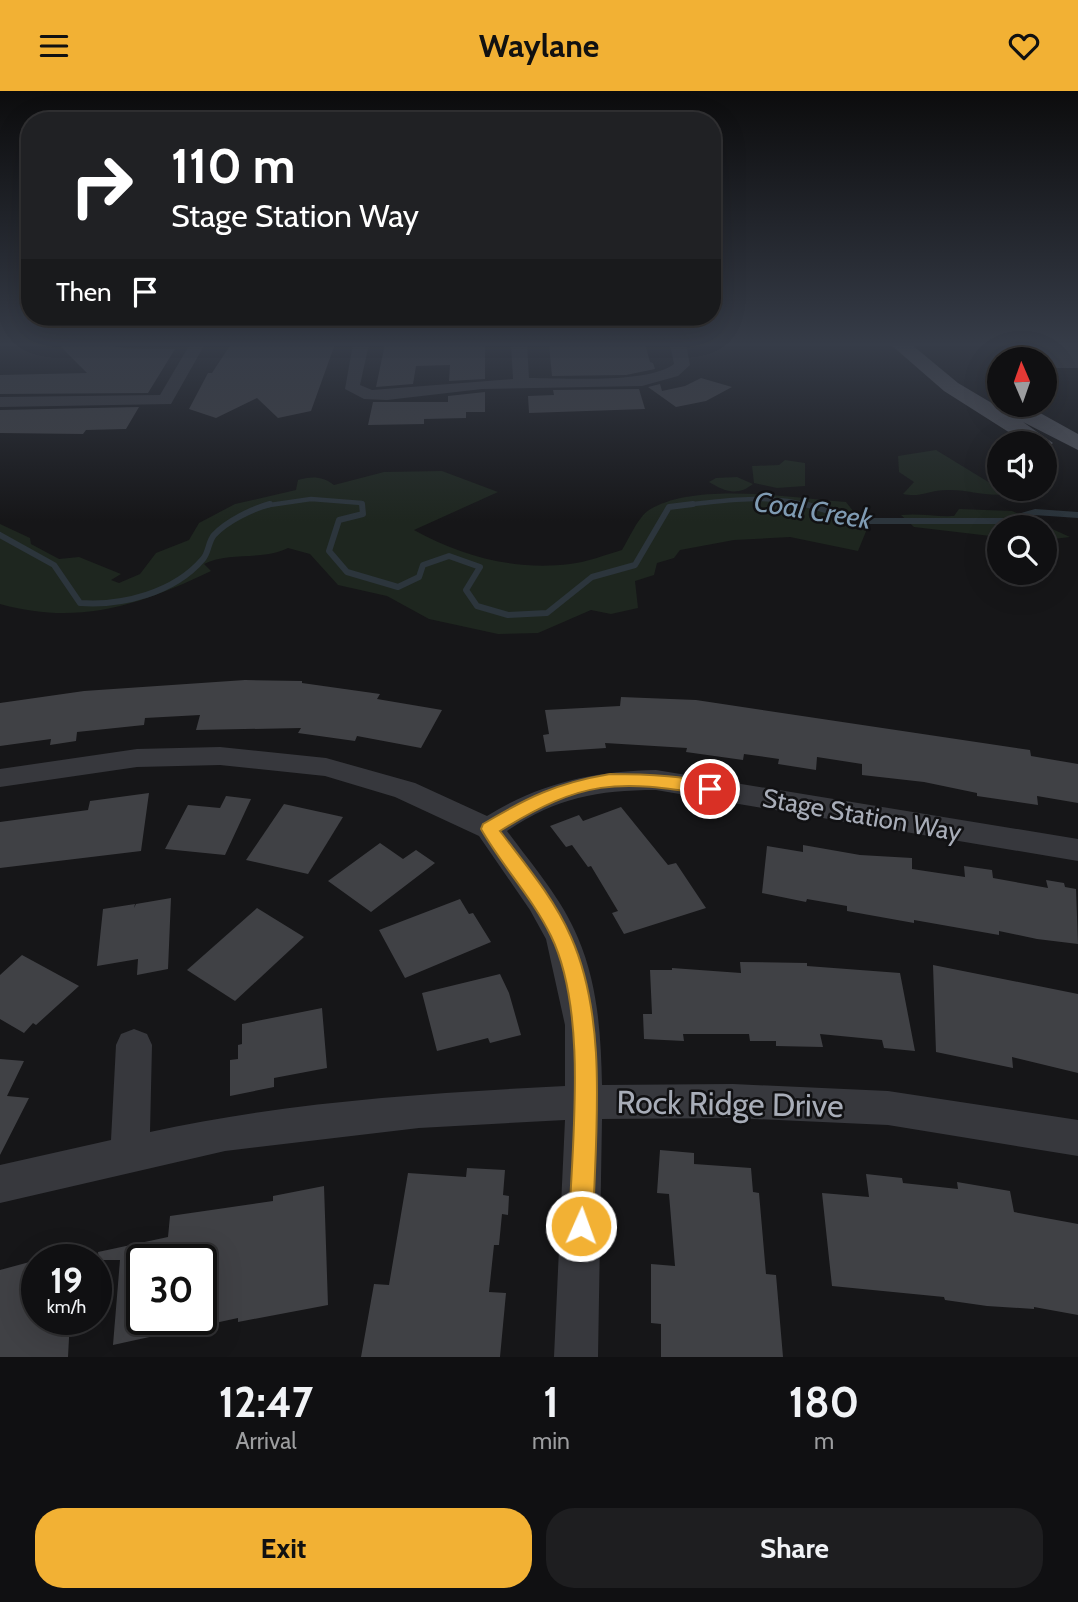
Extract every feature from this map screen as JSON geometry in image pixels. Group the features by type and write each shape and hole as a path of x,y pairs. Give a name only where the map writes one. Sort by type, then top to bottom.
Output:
{"main road":[{"path":"977,403 1022,431"},
{"path":"1031,417 1078,443"},
{"path":"1057,452 1078,463"}],"street":[{"path":"0,778 137,758 220,756 326,767 405,790 489,829 541,901 562,938 583,1025 584,1102 576,1357"},
{"name":"Stage Station Way","path":"489,829 532,803 572,787 610,780 656,780 1078,850"},
{"path":"130,1154 134,1045"},
{"name":"Rock Ridge Drive","path":"0,1184 225,1133 419,1111 584,1102 733,1101 888,1108 1078,1138"}],"shaded area":[{"path":"936,450 987,481 987,494 947,490 903,494 914,482 899,472 898,456"},
{"path":"785,460 805,463 805,486 777,488 754,483 752,466 779,465"},
{"path":"442,471 498,492 414,530 470,554 509,563 549,566 570,564 622,550 645,513 668,501 692,496 772,495 846,502 867,529 858,551 790,537 734,540 680,550 674,558 657,563 654,575 635,581 638,608 611,614 591,610 538,633 498,634 429,619 387,596 338,585 310,554 288,548 267,554 214,560 204,564 211,571 159,594 108,609 56,613 0,604 0,524 30,538 31,544 59,559 79,557 121,574 111,580 119,583 140,574 156,553 189,540 199,523 235,504 296,490 298,480 317,478 334,485 384,472"},
{"path":"737,477 753,484 742,490 731,491 709,482 716,478"},
{"path":"959,509 1012,511 1021,515 987,515 987,536 914,527 901,515 954,516"},
{"path":"1057,531 1070,537 1057,539"}],"building":[{"path":"192,403 247,403 216,418 189,409"},
{"path":"262,403 314,403 311,411 278,418"},
{"path":"373,403 485,403 485,412 466,412 466,418 424,419 424,424 368,425"},
{"path":"528,403 643,403 645,409 529,413"},
{"path":"671,403 696,403 676,407"},
{"path":"139,407 126,429 86,430 83,434 0,433 0,410"},
{"path":"245,680 302,681 380,694 377,699 442,710 421,748 357,736 355,741 298,733 301,728 196,730 200,715 145,718 144,725 77,732 76,741 50,745 51,739 0,746 0,703 84,691"},
{"path":"621,697 696,700 1030,750 1031,756 1078,764 1078,803 1037,796 1038,805 977,796 977,793 924,782 862,775 862,764 817,757 816,770 778,764 779,759 744,754 743,760 686,752 687,748 605,743 606,748 546,752 543,735 549,734 545,710 620,706"},
{"path":"149,793 141,851 0,868 0,822 88,810 90,801"},
{"path":"226,796 251,799 225,855 165,849 188,805 220,808"},
{"path":"284,804 343,817 308,874 246,860"},
{"path":"621,807 668,865 676,863 706,908 624,934 612,913 618,911 591,866 588,867 572,845 566,847 550,826 579,815 583,821"},
{"path":"380,843 403,859 416,850 435,863 371,912 328,881"},
{"path":"803,845 860,855 912,858 912,869 965,877 964,866 992,870 993,878 1048,888 1046,880 1064,883 1065,887 1076,889 1078,944 999,931 999,935 914,920 914,923 847,911 847,906 807,899 806,902 762,893 767,846 803,852"},
{"path":"171,898 168,969 137,975 138,959 97,966 103,909 135,904 134,908 136,904"},
{"path":"460,899 469,914 473,913 491,942 405,978 379,930"},
{"path":"257,908 304,937 235,1001 187,970"},
{"path":"22,955 79,986 24,1033 0,1019 0,975"},
{"path":"740,962 807,963 807,966 900,973 915,1051 884,1048 882,1040 820,1034 823,1047 776,1046 776,1041 750,1041 749,1034 683,1034 684,1041 644,1039 643,1014 652,1014 650,970 672,968 741,973"},
{"path":"933,965 1078,994 1078,1073 1012,1057 1013,1068 936,1052"},
{"path":"500,974 509,993 521,1035 490,1043 488,1038 437,1051 422,993"},
{"path":"322,1008 327,1068 274,1078 274,1087 230,1096 230,1060 238,1059 238,1045 242,1044 242,1024"},
{"path":"0,1059 24,1061 7,1096 29,1098 0,1155"},
{"path":"660,1150 694,1153 694,1164 751,1168 753,1192 759,1193 766,1274 776,1275 783,1357 661,1357 661,1324 651,1323 651,1264 675,1266 669,1194 657,1193"},
{"path":"467,1168 505,1170 503,1195 509,1196 508,1215 502,1214 499,1245 494,1245 489,1292 506,1293 500,1357 361,1357 374,1284 389,1285 408,1173 466,1177"},
{"path":"866,1174 902,1178 903,1183 958,1189 957,1182 1010,1191 1014,1212 1078,1224 1078,1315 1034,1307 987,1306 945,1300 944,1297 832,1286 822,1193 869,1197"},
{"path":"324,1186 328,1305 238,1322 238,1318 217,1323 217,1244 135,1244 168,1237 170,1216 273,1201 273,1196"},
{"path":"126,1246 126,1335 159,1335 113,1345 120,1260 112,1260 112,1249"},
{"path":"21,1264 21,1335 69,1335 68,1357 0,1357 0,1270"}],"waterway":[{"name":"Coal Creek","path":"265,506 311,499 362,504"},
{"name":"Coal Creek","path":"677,506 761,499 811,506"},
{"name":"Coal Creek","path":"265,506 270,504"},
{"name":"Coal Creek","path":"362,504 363,514 339,520 329,551 347,572 398,587 419,577 423,565 449,556 480,567 466,590 477,606 508,615 547,613 592,577 635,565 669,507 677,506"},
{"name":"Coal Creek","path":"677,506 693,504"},
{"name":"Coal Creek","path":"805,504 862,521 1005,521 1035,512 1078,515"},
{"name":"Coal Creek","path":"0,535 54,565 80,603 113,602 146,595 177,581 203,559 212,538 219,530 240,516 265,506"}],"route":[{"path":"581,1226 583,1025 574,979 562,938 541,901 489,829 532,803 572,787 610,780 656,780 710,789"}]}
